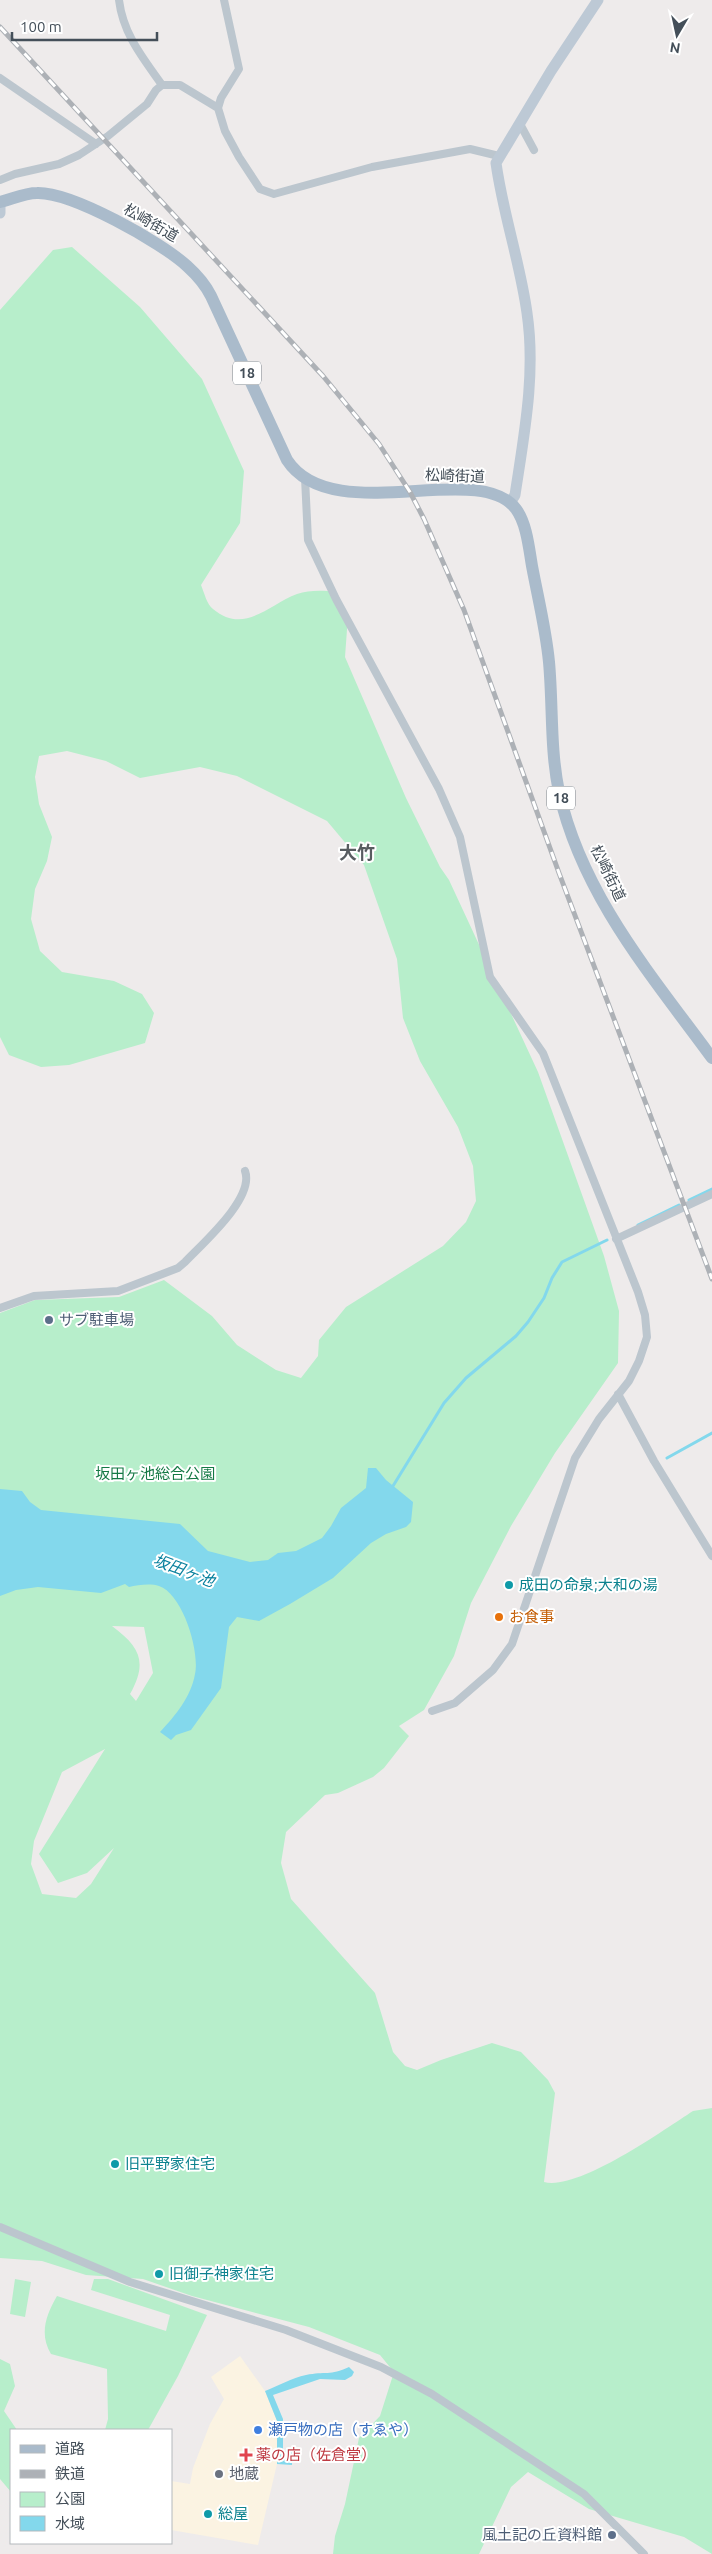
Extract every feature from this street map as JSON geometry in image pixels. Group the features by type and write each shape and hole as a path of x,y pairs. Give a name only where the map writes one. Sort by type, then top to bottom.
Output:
{"main road":[{"name":"松崎街道","path":"0,202 37,193 60,197 109,218 166,250 186,265 205,285 211,296 287,460 292,468 305,478 352,492 391,494 434,490 473,490 497,495 510,503 520,516 524,529 544,626 549,661 551,737 559,792 568,822 602,901 651,978 712,1058"}],"street":[{"path":"119,0 121,14 132,42 141,58 162,85"},
{"path":"224,0 239,69 220,98 218,108 225,131 260,189 274,194 372,167 470,149 498,156"},
{"path":"510,503 515,495 529,400 530,350 524,295 497,171 498,156 598,0"},
{"path":"0,78 96,144"},
{"path":"0,180 15,174 65,162 96,144 147,104 156,90 162,85 180,85 218,108"},
{"path":"520,124 534,150"},
{"path":"0,202 0,213"},
{"path":"305,478 308,540 336,599 439,789 460,837 490,977 543,1052 638,1292 645,1316 647,1337 639,1361 629,1381 618,1394 575,1458 512,1644 493,1670 462,1698 455,1703 432,1711"},
{"path":"0,1308 34,1296 118,1291 178,1268 186,1262 235,1207 246,1185 245,1171"},
{"path":"616,1239 712,1194"},
{"path":"618,1394 654,1461 712,1556"},
{"path":"0,2227 130,2282 286,2330 389,2371 432,2394 584,2494 644,2554"}],"shaded area":[{"path":"240,2356 265,2391 277,2421 277,2464 258,2545 172,2530 172,2481 190,2484 193,2468 210,2424 224,2399 211,2377"}],"green space":[{"name":"坂田ヶ池総合公園","path":"72,247 140,307 202,379 244,471 240,523 201,585 211,607 224,616 246,619 297,594 316,591 335,592 348,616 345,657 406,798 440,867 449,880 538,1072 604,1256 619,1311 618,1363 555,1453 511,1526 471,1603 454,1656 424,1710 399,1726 409,1736 384,1768 373,1777 338,1793 325,1795 286,1832 281,1863 291,1899 375,1993 393,2052 405,2066 417,2070 492,2043 521,2052 548,2080 555,2093 544,2182 559,2182 577,2178 598,2169 641,2145 693,2111 712,2108 712,2554 684,2537 589,2509 528,2472 511,2487 479,2554 333,2554 335,2536 345,2504 359,2438 380,2416 394,2372 380,2355 309,2327 192,2296 143,2279 86,2275 42,2261 0,2258 0,1313 35,1300 119,1297 164,1280 212,1316 237,1345 276,1370 301,1378 318,1356 319,1340 346,1307 443,1246 466,1222 476,1201 473,1166 458,1127 420,1061 403,1018 397,959 364,865 327,821 237,776 200,767 140,778 106,761 67,751 39,756 35,777 39,804 52,837 47,861 35,889 31,919 40,951 62,972 114,981 142,994 154,1013 145,1043 69,1065 41,1067 9,1055 0,1037 0,310 53,250","holes":["112,1626 144,1627 153,1673 136,1701 130,1694 139,1673 140,1664 138,1656 135,1648 129,1641","105,1749 39,1854 58,1883 87,1873 114,1848 91,1884 76,1898 42,1894 31,1864 34,1841 62,1772"]},
{"path":"15,2279 31,2282 25,2317 10,2314"},
{"path":"94,2279 108,2279 207,2315 178,2376 149,2429 105,2429 108,2419 107,2369 51,2354 45,2339 45,2325 57,2296 166,2331 170,2315 91,2290"},
{"path":"0,2359 10,2364 15,2386 4,2411 16,2429 10,2429 10,2491 0,2479"}],"water":[{"name":"坂田ヶ池","path":"368,1468 376,1468 386,1480 413,1502 411,1522 406,1527 386,1534 371,1543 333,1578 259,1621 237,1617 229,1627 221,1688 191,1730 176,1735 171,1740 160,1732 177,1713 190,1691 196,1664 188,1625 168,1591 155,1585 129,1587 125,1584 101,1593 38,1587 16,1590 0,1596 0,1489 22,1491 30,1502 41,1510 180,1524 208,1551 250,1562 268,1560 278,1553 296,1551 322,1538 341,1508 366,1488"},
{"path":"349,2367 354,2372 352,2376 345,2380 320,2379 273,2395 283,2419 283,2451 292,2452 292,2465 277,2464 277,2421 265,2391 301,2376 332,2372"}],"waterway":[{"path":"689,1200 712,1189"},
{"path":"638,1225 679,1205"},
{"path":"393,1486 444,1403 466,1378 516,1336 528,1322 544,1298 552,1278 562,1262 607,1240"},
{"path":"667,1458 712,1433"}],"railway":[{"path":"0,27 323,376 379,444 410,492 464,610 559,873 712,1279"}],"place":[{"name":"サブ駐車場","path":"49,1320"},
{"name":"成田の命泉;大和の湯","path":"509,1585"},
{"name":"お食事","path":"499,1617"},
{"name":"旧平野家住宅","path":"115,2164"},
{"name":"旧御子神家住宅","path":"159,2274"},
{"name":"瀬戸物の店（すゑや）","path":"258,2430"},
{"name":"薬の店（佐倉堂）","path":"246,2455"},
{"name":"地蔵","path":"219,2474"},
{"name":"総屋","path":"208,2514"},
{"name":"風土記の丘資料館","path":"612,2535"}],"district":[{"name":"大竹","path":"357,853"}]}
